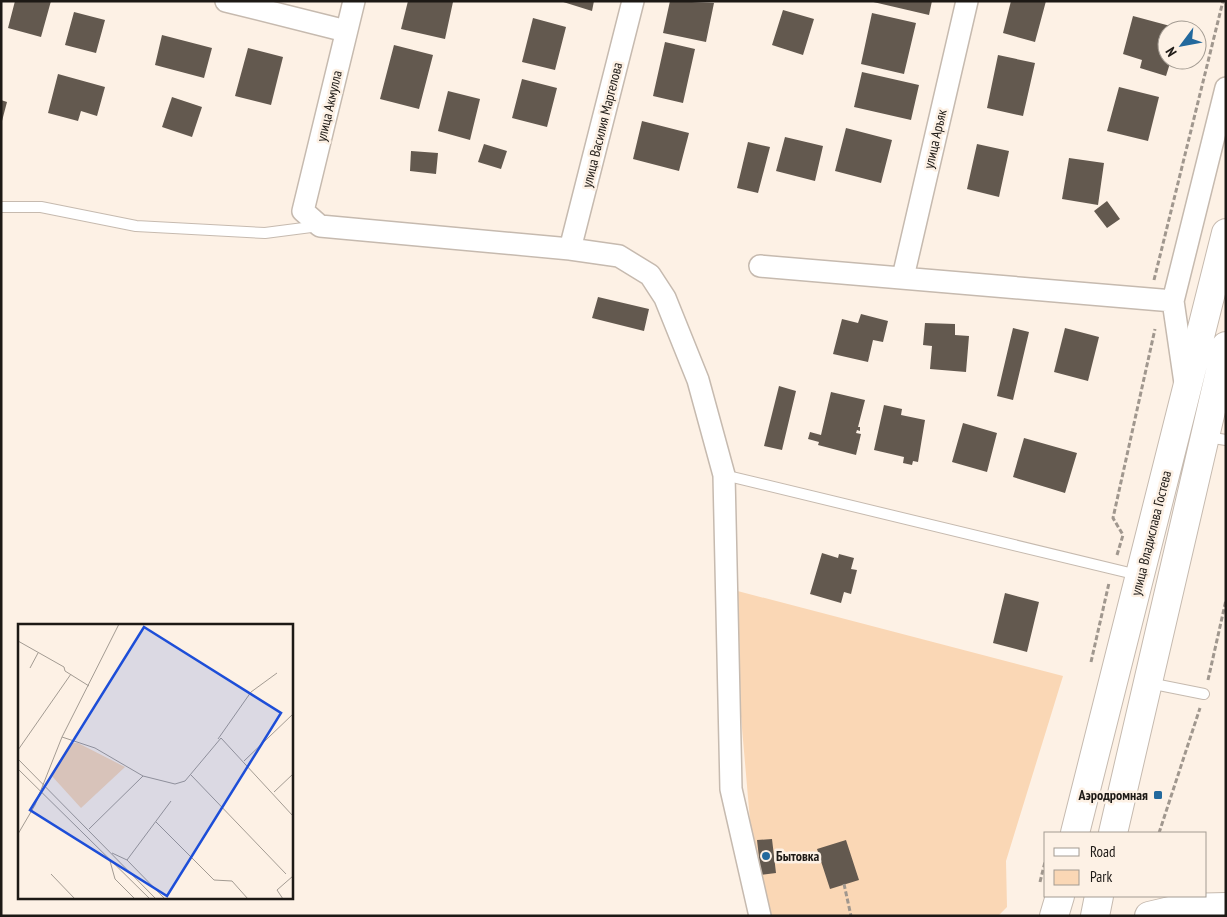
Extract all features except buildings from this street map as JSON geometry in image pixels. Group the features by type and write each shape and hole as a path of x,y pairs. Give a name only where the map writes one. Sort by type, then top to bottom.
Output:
{"main road":[{"name":"улица Владислава Гостева","path":"1075,832 1226,233"},
{"name":"улица Владислава Гостева","path":"1113,832 1148,682 1215,438 1226,346"},
{"path":"1054,916 1060,897"},
{"path":"1095,916 1099,897"},
{"path":"1149,916 1183,908 1226,907"}],"street":[{"path":"226,1 346,31"},
{"name":"улица Акмулла","path":"320,226 304,211 354,1"},
{"name":"улица Василия Маргелова","path":"570,249 633,1"},
{"name":"улица Аръяк","path":"903,277 967,1"},
{"path":"1186,392 1173,301 1226,88"},
{"path":"320,226 570,249 619,256 650,275 665,298 698,380 724,475 731,789 760,916"},
{"path":"760,266 1173,301"}],"lane":[{"path":"1,207 41,208 136,226 265,233 320,226"},
{"path":"724,475 1140,576"},
{"path":"1148,682 1204,694"}],"path":[{"path":"1122,535 1113,518 1157,319 1150,298 1223,1"},
{"path":"1159,832 1204,694 1226,600"},
{"path":"844,884 851,916"}],"green space":[{"path":"730,589 1063,676 1006,861 1007,907 998,916 773,916 756,890"}],"place":[{"name":"Аэродромная","path":"1158,795"},
{"name":"Бытовка","path":"766,856"}]}
